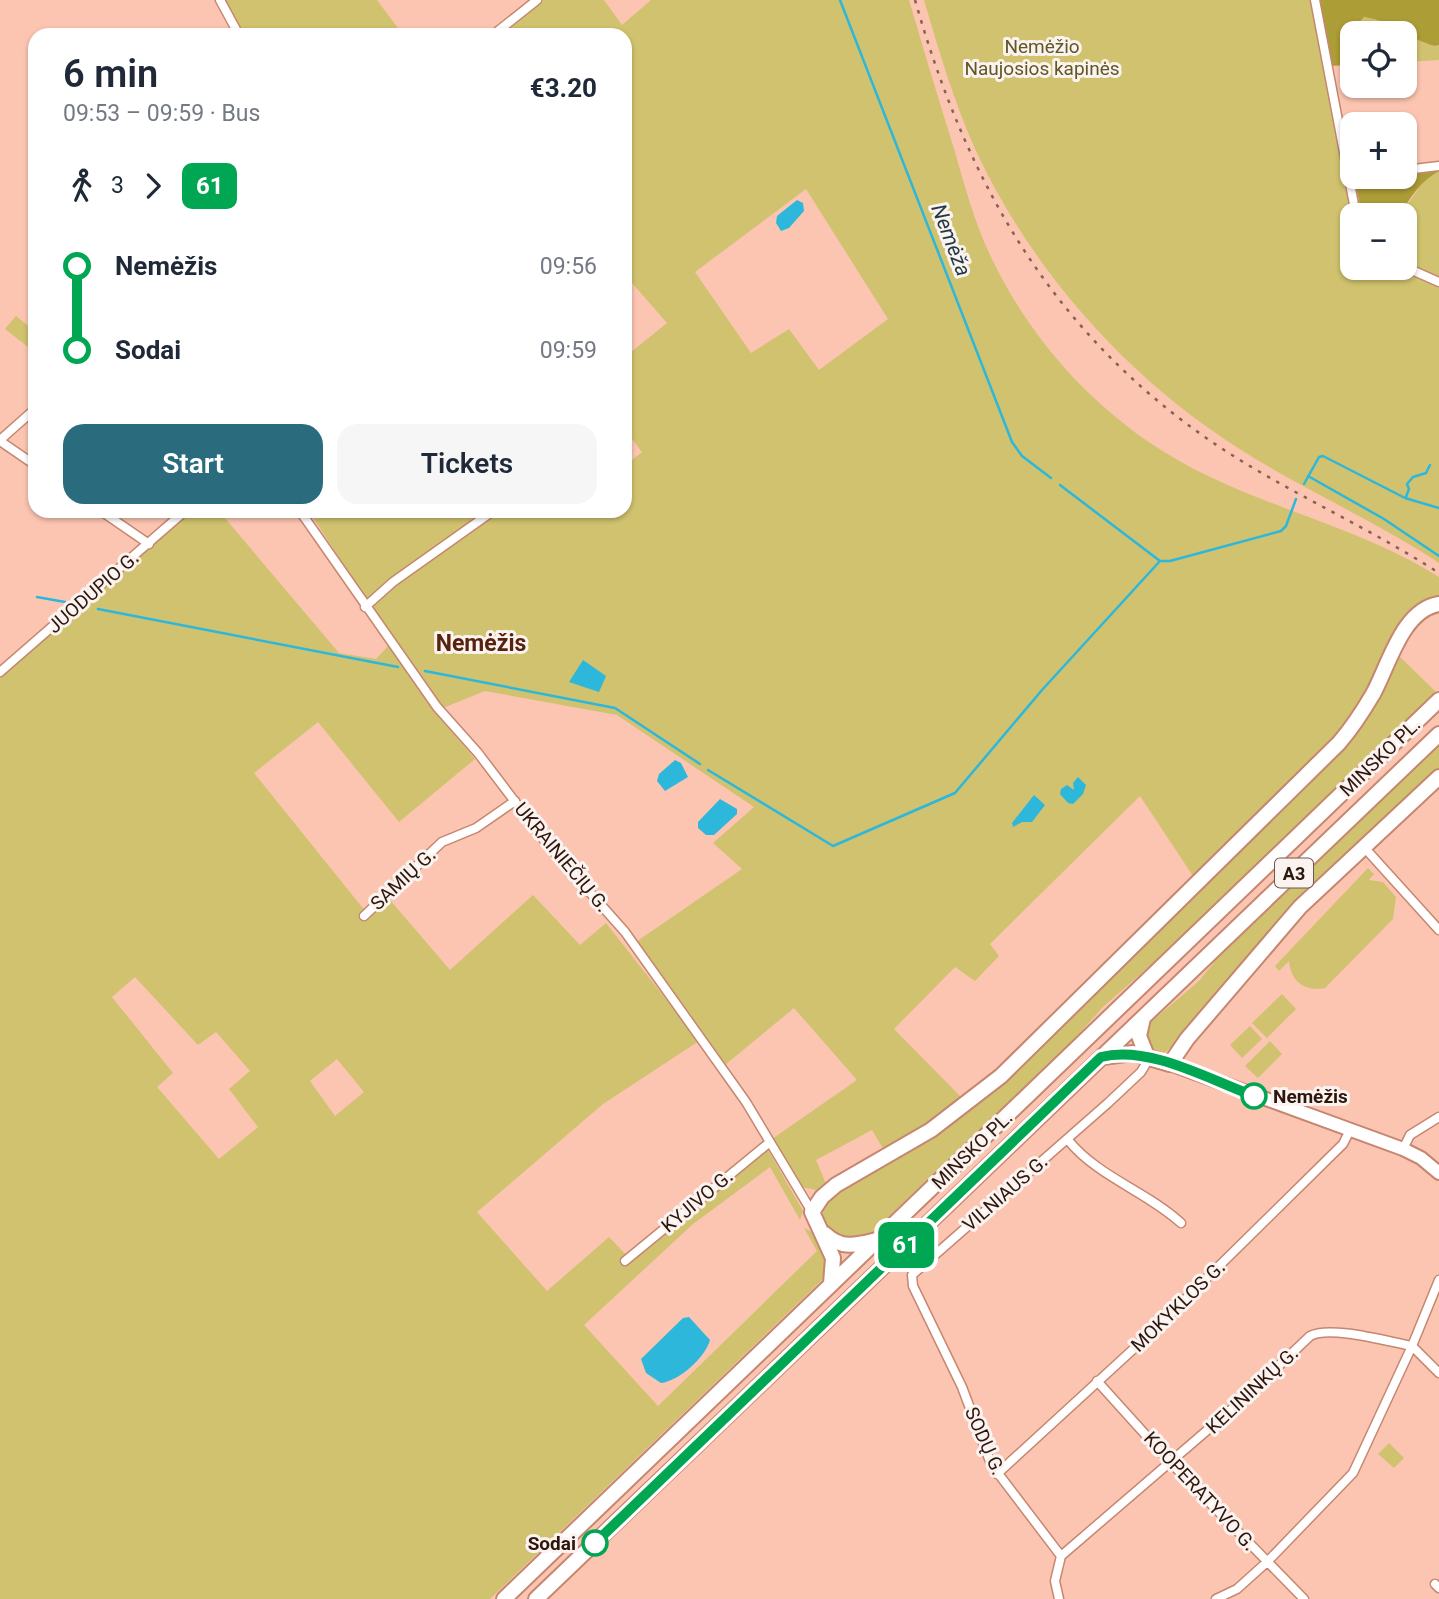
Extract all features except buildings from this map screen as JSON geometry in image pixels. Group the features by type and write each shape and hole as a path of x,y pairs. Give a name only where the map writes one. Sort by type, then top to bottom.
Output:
{"highway":[{"path":"831,1284 833,1258 812,1212 822,1197 836,1185 958,1111 1048,1031 1339,743 1363,711 1410,622 1427,607 1439,604"},
{"name":"MINSKO PL.","path":"504,1599 1439,700"},
{"name":"MINSKO PL.","path":"536,1599 1439,733"},
{"path":"1101,1057 1124,1053 1149,1056 1170,1064 1187,1039 1273,937 1363,846 1439,777"},
{"path":"1143,1017 1139,1036 1149,1056"},
{"path":"822,1230 835,1242 846,1246 878,1240"}],"main road":[{"path":"1170,1064 1403,1149 1439,1173"}],"street":[{"path":"220,0 235,28"},
{"path":"503,28 537,0"},
{"path":"1315,0 1340,114"},
{"path":"1417,169 1439,166"},
{"path":"1417,272 1439,282"},
{"path":"28,416 0,440 28,460"},
{"path":"111,518 149,544"},
{"name":"JUODUPIO G.","path":"1,670 177,518"},
{"name":"UKRAINIEČIŲ G.","path":"305,518 437,707 547,844 625,932 746,1102 812,1212"},
{"path":"365,607 406,573 483,518"},
{"name":"SAMIŲ G.","path":"364,916 442,842 476,828 515,802"},
{"path":"1363,846 1439,930"},
{"name":"VILNIAUS G.","path":"912,1275 1068,1140 1141,1072 1149,1056"},
{"path":"1403,1149 1410,1135 1439,1117"},
{"name":"MOKYKLOS G.","path":"997,1474 1343,1144 1350,1130"},
{"path":"1068,1140 1087,1160 1153,1199 1181,1223"},
{"name":"KYJIVO G.","path":"625,1261 770,1142"},
{"name":"SODŲ G.","path":"912,1275 912,1282 962,1387 997,1474 1061,1556"},
{"path":"1216,1599 1237,1589 1267,1562 1353,1473 1412,1346 1439,1280"},
{"name":"KELININKŲ G.","path":"1061,1556 1171,1463 1316,1333 1412,1346"},
{"path":"1412,1346 1439,1373"},
{"name":"KOOPERATYVO G.","path":"1097,1381 1171,1463 1304,1599"},
{"path":"1059,1599 1055,1581 1061,1556"}],"green space":[{"path":"225,0 377,0 398,28 240,28"},
{"path":"530,0 604,0 622,25 651,0 909,0 983,239 1014,300 1058,361 1112,414 1173,457 1235,488 1383,547 1439,577 1439,599 1424,604 1339,734 1195,879 1140,796 990,944 999,956 975,981 955,967 894,1029 964,1100 895,1147 882,1147 872,1130 816,1160 827,1186 816,1190 801,1187 772,1139 857,1080 794,1008 725,1065 636,942 742,869 713,843 754,807 617,715 485,691 443,708 363,595 314,518 632,518 632,460 642,452 632,439 632,351 667,323 632,283 632,28 507,28","holes":["806,189 888,319 819,370 789,329 751,353 695,272"]},
{"name":"Nemėžio Naujosios kapinės","path":"924,0 1312,0 1340,148 1340,189 1348,189 1350,203 1340,203 1340,280 1417,280 1417,277 1439,286 1439,563 1394,535 1277,472 1210,429 1129,362 1092,325 1028,242 1000,197 976,151 941,57"},
{"path":"1364,17 1385,21 1361,21"},
{"path":"1417,39 1439,45 1439,60 1417,61"},
{"path":"1439,171 1439,276 1417,267 1417,203 1408,203 1425,179"},
{"path":"16,316 28,325 28,347 5,329"},
{"path":"183,518 225,518 339,653 376,659 388,646 431,707 475,759 399,822 318,722 254,773 370,917 390,900 450,970 533,895 580,945 606,923 699,1041 603,1104 477,1212 547,1291 609,1237 632,1261 767,1148 803,1211 800,1220 770,1167 693,1224 584,1325 658,1406 817,1251 804,1228 814,1233 829,1260 824,1278 490,1599 0,1599 0,677","holes":["135,977 198,1045 216,1032 250,1071 229,1089 258,1127 219,1159 157,1087 173,1073 112,997","337,1059 364,1092 335,1116 310,1081"]},
{"path":"1398,655 1436,692 1168,950 1104,1006 1064,1050 868,1236 860,1240 833,1236 823,1222 823,1212 825,1204 838,1190 933,1135 1011,1075 1335,756"},
{"path":"1439,744 1439,772 1166,1052 1159,1054 1149,1051 1143,1029 1199,981 1219,956"},
{"path":"1368,868 1374,874 1369,880 1383,882 1396,897 1393,919 1325,988 1311,988 1300,984 1293,975 1289,961 1279,971 1275,966"},
{"path":"1282,994 1296,1009 1267,1038 1252,1023"},
{"path":"1250,1026 1262,1039 1242,1058 1230,1045"},
{"path":"1270,1041 1282,1054 1258,1078 1245,1066"},
{"path":"1389,1443 1404,1458 1394,1468 1378,1454"}],"shaded area":[{"path":"1320,0 1439,0 1439,45 1417,39 1417,21 1380,21 1364,17 1361,21 1340,21 1340,65 1331,66"},
{"path":"1439,167 1439,171 1417,189 1417,171"},
{"path":"1357,189 1417,189 1407,203 1360,203"}],"water":[{"path":"797,200 803,203 804,211 789,228 781,231 776,223 777,216"},
{"path":"583,660 606,676 599,692 569,682"},
{"path":"675,760 681,763 688,777 665,791 657,781 659,774"},
{"path":"1078,777 1086,785 1083,794 1073,804 1068,803 1060,794 1061,789 1067,785 1074,790 1073,783"},
{"path":"1034,795 1045,805 1032,822 1022,822 1013,827 1012,823"},
{"path":"720,799 737,809 737,814 714,835 706,835 698,828 698,822"},
{"path":"689,1317 710,1340 697,1361 676,1378 661,1383 646,1373 641,1359 683,1318"}],"waterway":[{"name":"Nemėža","path":"840,0 1012,442 1022,456 1051,478"},
{"name":"Nemėža","path":"1304,484 1319,457 1323,456 1405,498 1439,508"},
{"path":"1406,497 1409,489 1407,484 1413,477 1426,473 1430,465"},
{"path":"1308,476 1384,519 1439,556"},
{"name":"Nemėža","path":"1060,485 1160,561 1170,561 1281,531 1286,526 1296,499"},
{"path":"708,770 833,846 955,793 1042,690 1160,561"},
{"path":"37,597 65,602"},
{"path":"98,609 398,667"},
{"path":"425,671 615,708 700,764"}],"railway":[{"path":"915,0 962,133 991,194 1025,252 1064,306 1109,356 1160,403 1218,446 1439,573"}],"bus line":[{"name":"61","path":"595,1543 1101,1057 1116,1053 1147,1056 1254,1096"}],"place":[{"name":"Nemėžis","path":"1254,1096"},
{"name":"Sodai","path":"595,1543"}],"district":[{"name":"Nemėžis","path":"481,643"}]}
